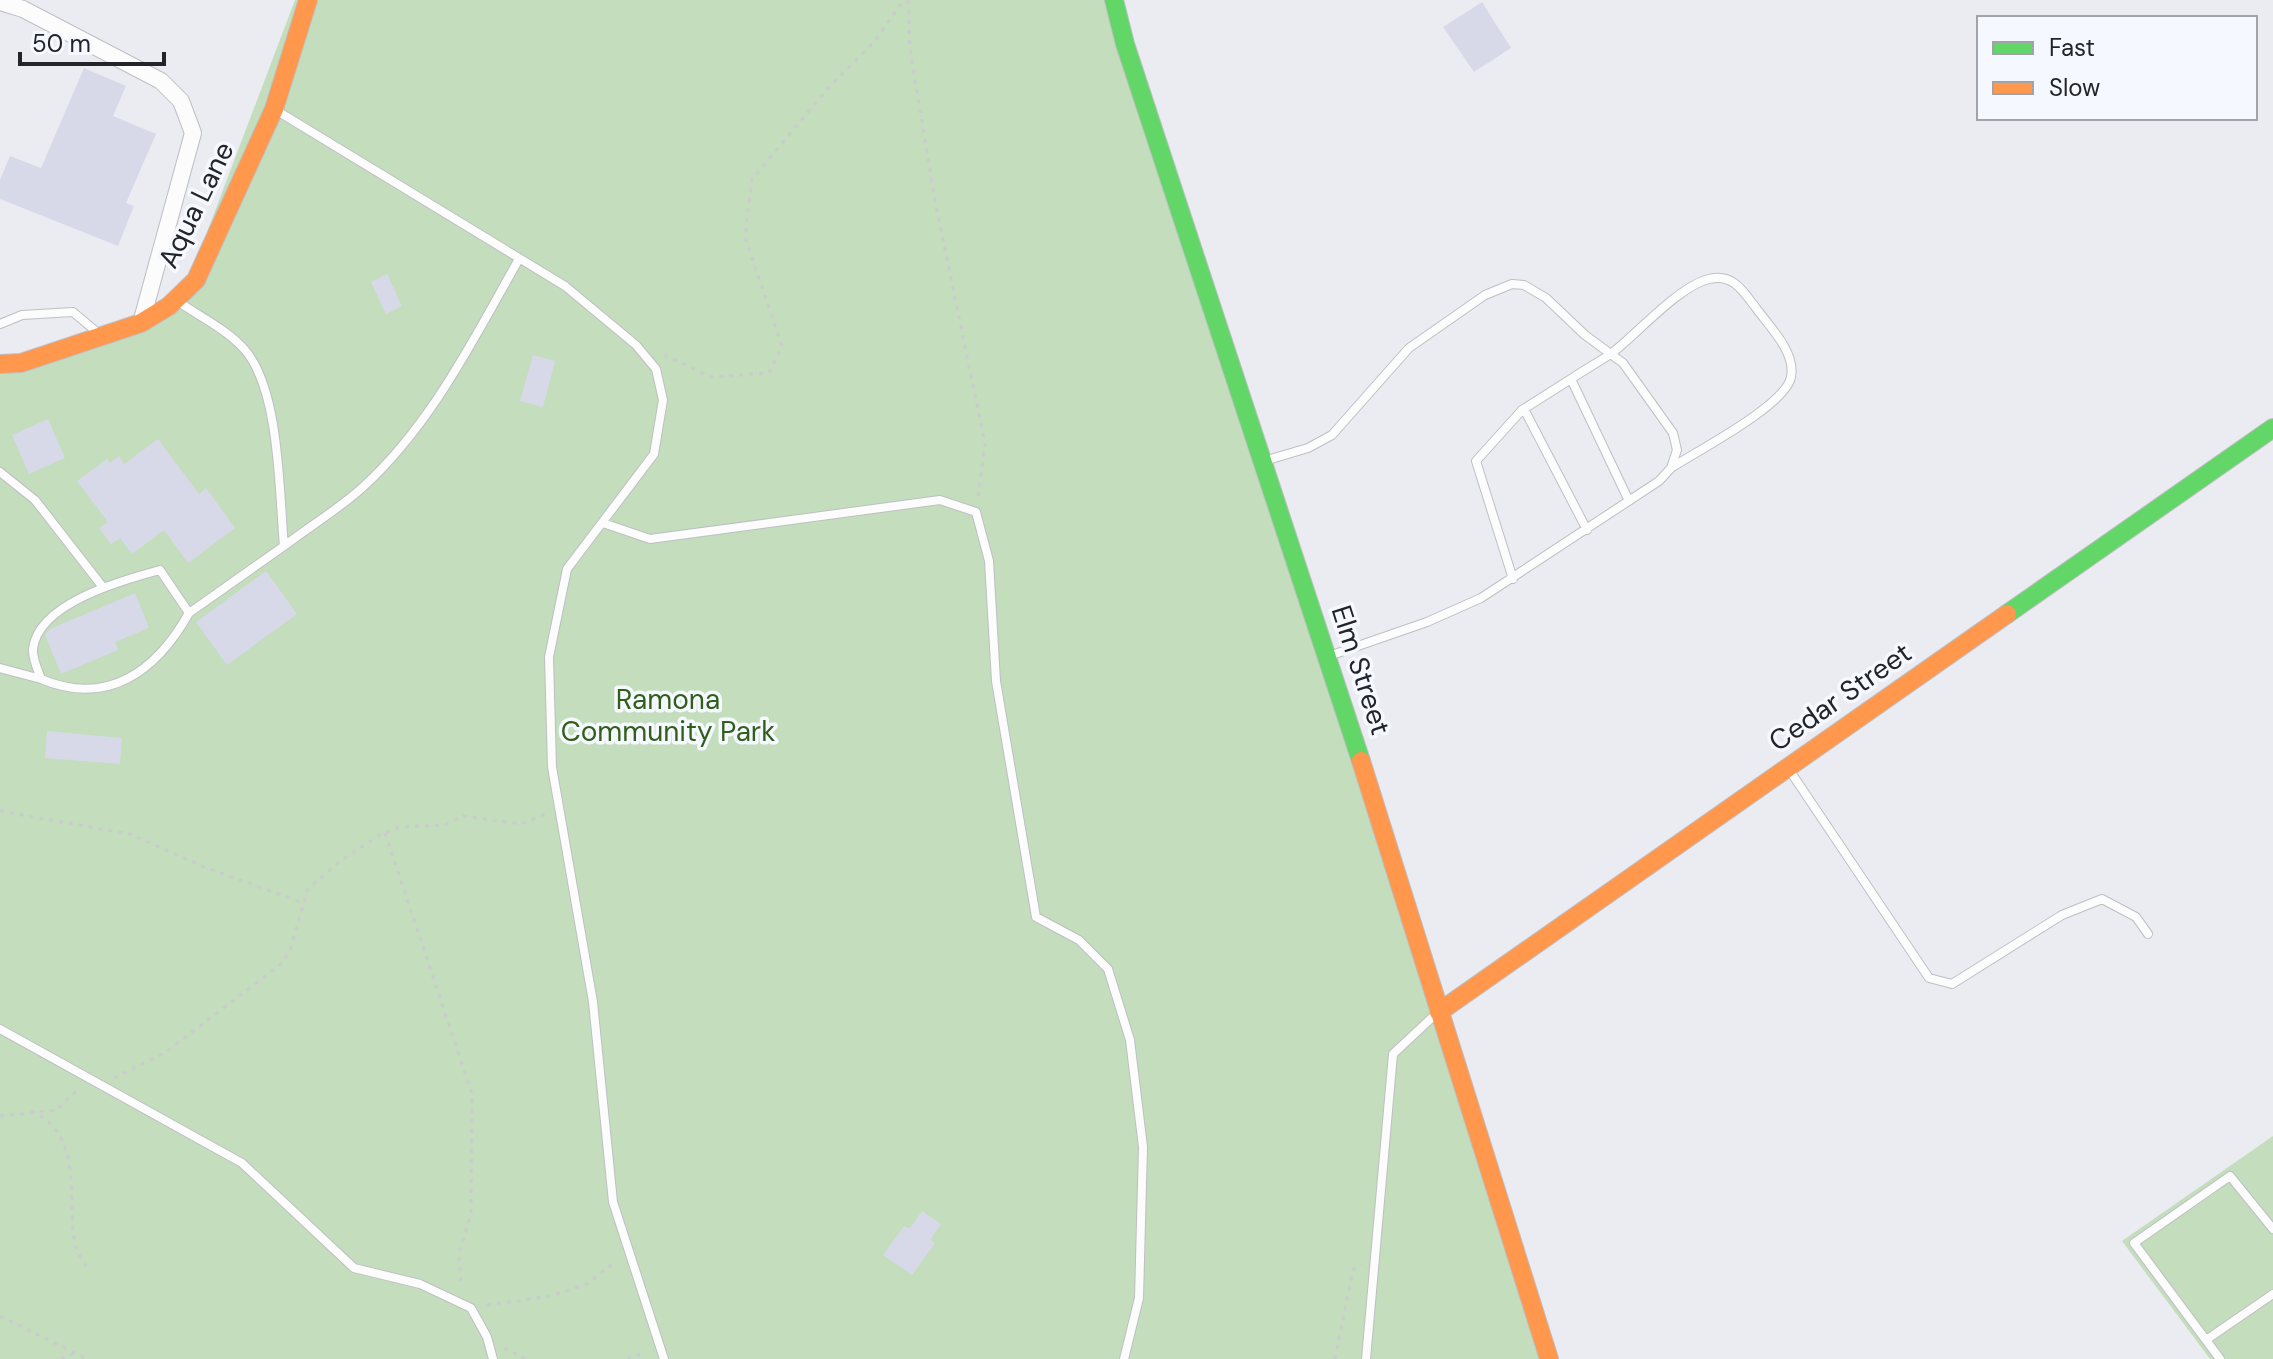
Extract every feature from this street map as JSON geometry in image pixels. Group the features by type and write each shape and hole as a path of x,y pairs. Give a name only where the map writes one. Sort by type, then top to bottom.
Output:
{"street":[{"name":"Aqua Lane","path":"0,364 21,363 141,323 196,280 274,109 308,0"},
{"name":"Elm Street","path":"1114,0 1125,44 1328,657 1549,1359"},
{"path":"0,2 23,9 161,81 181,101 193,133 141,323"},
{"name":"Cedar Street","path":"1439,1012 2273,428"}],"lane":[{"path":"274,109 565,286 636,345 656,369 663,400 654,454 567,569 549,657 552,767 593,1002 613,1202 664,1359"},
{"path":"0,668 67,690 101,689 133,679 189,613 362,487 398,451 462,361 519,259"},
{"path":"1328,657 1427,622 1513,579 1786,390 1792,376 1784,346 1738,284 1725,278 1707,279 1685,293 1610,354 1524,409 1476,461 1513,579"},
{"path":"1263,462 1308,448 1332,435 1409,348 1485,295 1512,284 1534,289 1623,363 1673,433 1677,450 1671,468"},
{"path":"175,299 244,348 258,367 269,393 284,546"},
{"path":"0,324 22,315 73,312 102,336"},
{"path":"1571,379 1629,501"},
{"path":"1524,409 1587,530"},
{"path":"0,472 35,500 102,586"},
{"path":"603,523 650,539 940,500 976,512 989,561 996,681 1036,917 1079,940 1108,969 1130,1040 1143,1147 1139,1298 1124,1359"},
{"path":"41,679 32,652 37,631 60,612 102,586 160,570 189,613"},
{"path":"1787,768 1929,978 1939,983 1952,984 2062,915 2102,899 2136,917 2148,934"},
{"path":"1366,1359 1393,1054 1439,1012"},
{"path":"0,1029 242,1163 354,1268 420,1284 471,1308 487,1337 493,1359"},
{"path":"2220,1359 2134,1243 2230,1176 2273,1229"},
{"path":"2206,1340 2273,1294"}],"path":[{"path":"649,361 661,354 712,377 769,373 782,346 745,237 752,179 832,84 873,43 906,0"},
{"path":"906,0 910,49 935,201 985,444 976,512"},
{"path":"104,1088 120,1073 166,1052 281,964 290,950 308,889 339,862 385,833 400,827 445,825 463,816 481,816 521,824 559,809"},
{"path":"0,811 130,834 204,867 302,902"},
{"path":"385,833 472,1094 471,1214 459,1254 462,1277 459,1303"},
{"path":"0,1116 57,1110 90,1081"},
{"path":"31,1111 46,1118 71,1159 75,1247 86,1266"},
{"path":"471,1308 551,1296 587,1284 629,1251"},
{"path":"1335,1359 1353,1270 1377,1252"},
{"path":"0,1316 87,1359"},
{"path":"487,1337 526,1359"},
{"path":"627,1359 660,1348"},
{"path":"61,1359 75,1353"}],"green space":[{"name":"Ramona Community Park","path":"295,0 1112,0 1549,1359 0,1359 0,365 149,320 193,269"},
{"path":"2273,1136 2273,1359 2210,1359 2122,1241"}],"building":[{"path":"1482,2 1511,48 1474,72 1443,27"},
{"path":"84,68 126,86 113,116 156,134 126,203 134,206 118,246 0,199 0,180 10,156 41,168"},
{"path":"387,274 402,306 386,314 371,282"},
{"path":"533,355 555,361 543,407 520,401"},
{"path":"48,419 65,458 29,474 12,435"},
{"path":"158,439 199,494 206,488 235,528 188,563 164,530 132,554 120,538 111,544 99,528 108,522 77,481 107,459 110,463 119,456 124,464"},
{"path":"266,571 297,614 227,665 196,622"},
{"path":"135,593 149,628 115,642 118,650 61,674 45,635 50,629"},
{"path":"47,731 122,738 120,764 45,758"},
{"path":"922,1211 941,1224 930,1240 935,1243 912,1275 883,1255 904,1226 910,1228"}],"traffic: fast":[{"path":"1114,0 1125,44 1361,761"},
{"path":"2007,614 2273,428"}],"traffic: slow":[{"path":"0,364 21,363 141,323 169,306 196,280 274,109 308,0"},
{"path":"1439,1012 2007,614"},
{"path":"1361,761 1549,1359"}]}
